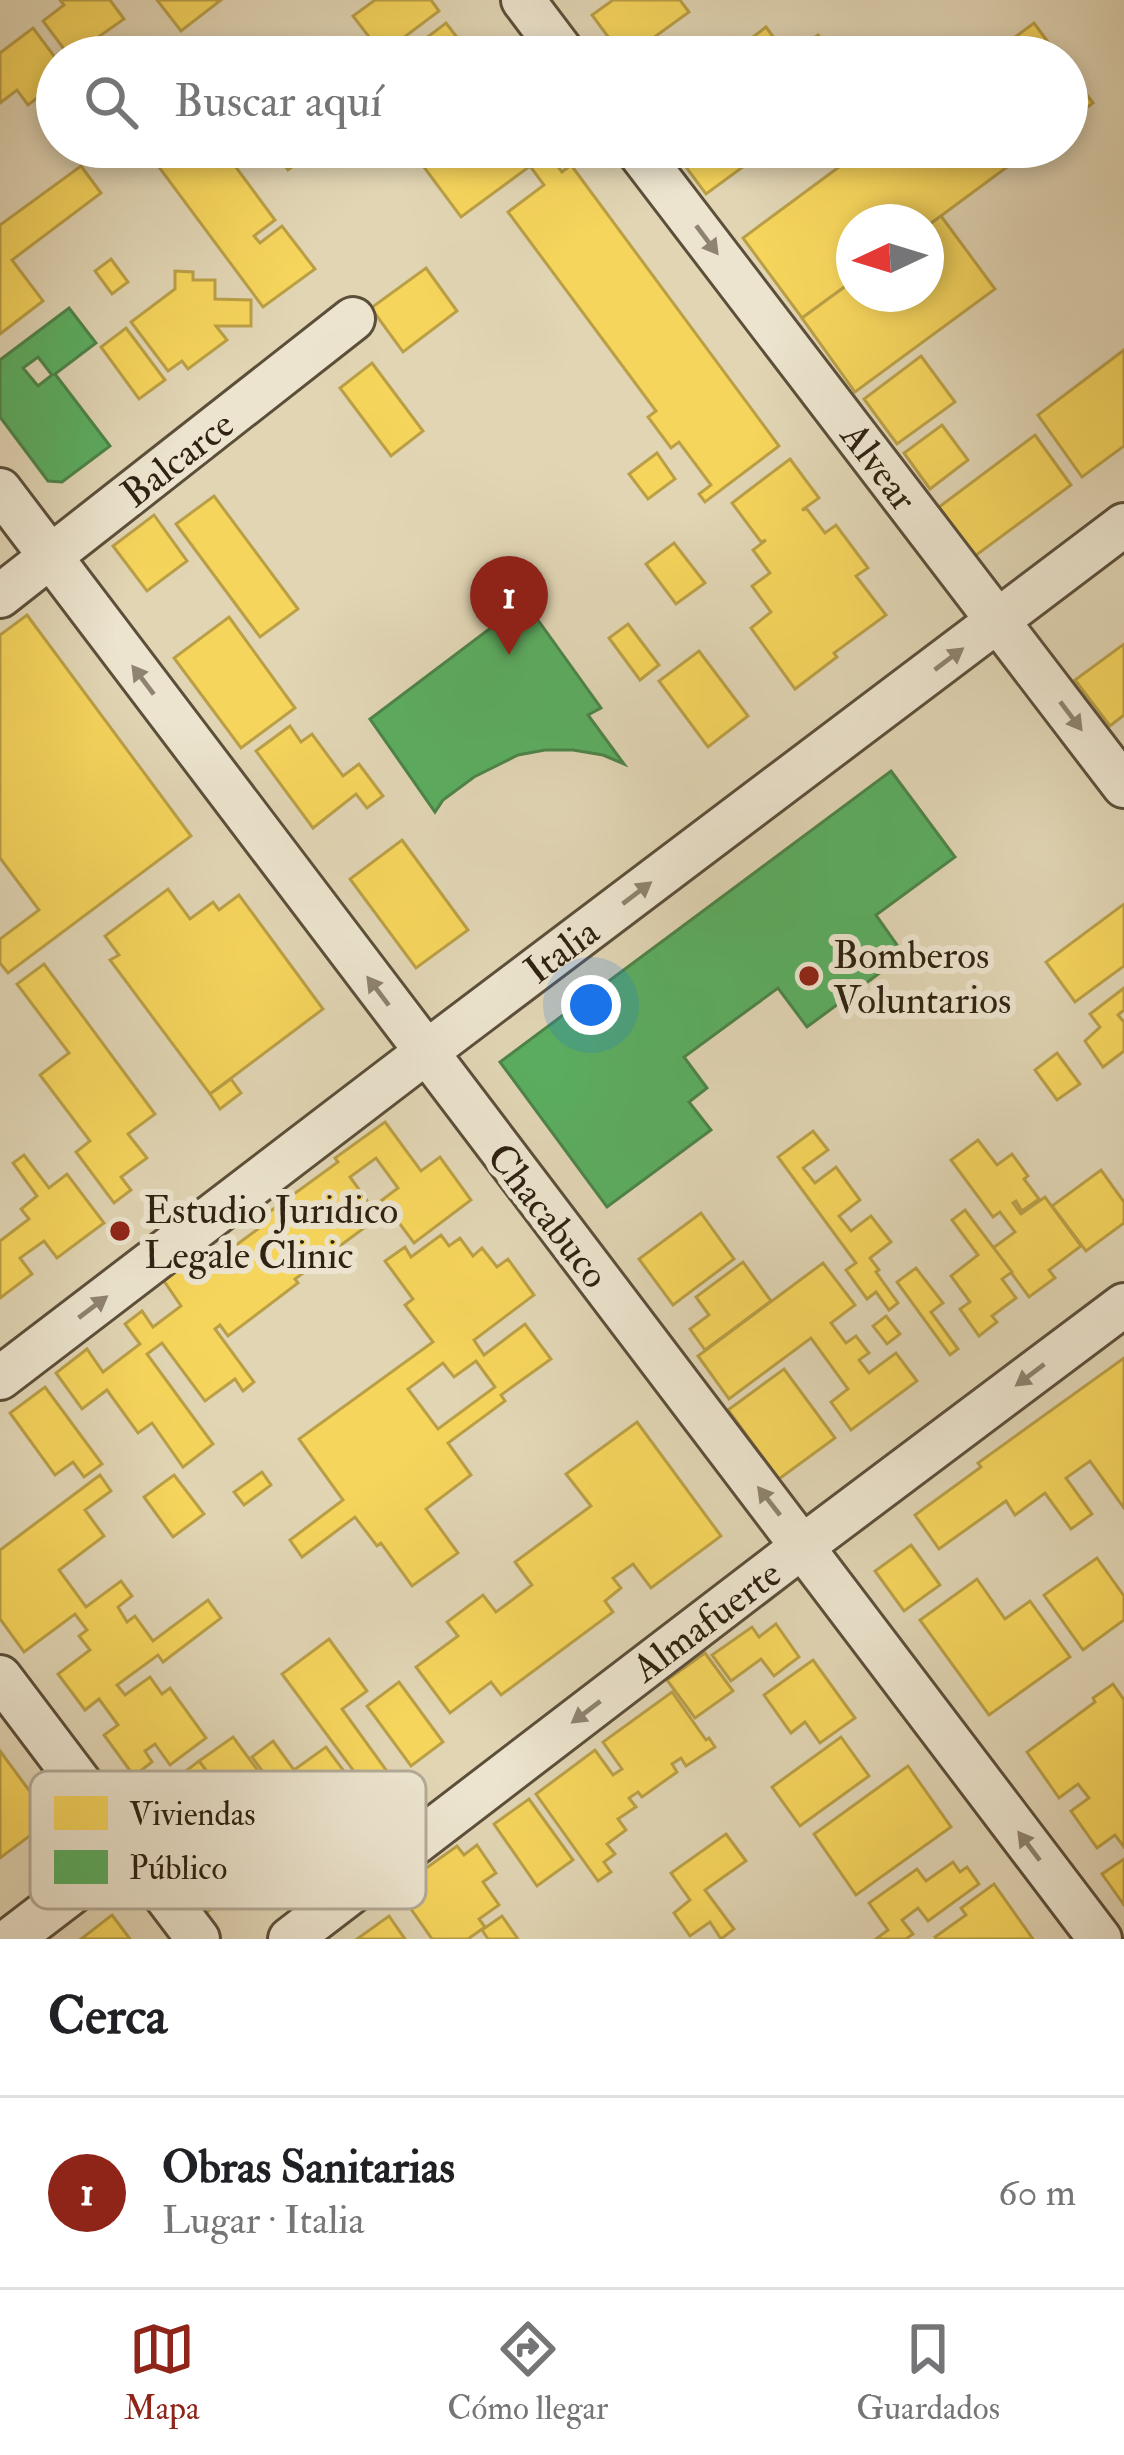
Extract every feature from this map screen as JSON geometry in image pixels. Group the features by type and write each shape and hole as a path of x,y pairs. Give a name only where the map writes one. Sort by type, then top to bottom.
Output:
{"street":[{"path":"523,0 550,36"},
{"name":"Alvear","path":"651,168 1124,786"},
{"name":"Balcarce","path":"0,596 353,319"},
{"name":"Chacabuco","path":"0,490 1100,1939"},
{"name":"Italia","path":"0,1378 1124,525"},
{"name":"Almafuerte","path":"426,1835 1124,1305"},
{"path":"0,1677 71,1771"},
{"path":"11,1939 50,1909"},
{"path":"176,1909 198,1939"},
{"name":"Almafuerte","path":"290,1939 329,1909"}],"building: Viviendas":[{"path":"60,0 110,0 124,19 100,36 54,36 43,21 64,5"},
{"path":"157,0 221,0 181,31"},
{"path":"375,0 431,0 439,11 406,36 368,36 353,16"},
{"path":"613,0 680,0 689,12 656,36 608,36 592,15"},
{"path":"446,23 456,36 429,36"},
{"path":"1034,23 1044,36 1016,36"},
{"path":"33,28 39,36 36,99 28,105 17,90 0,103 0,53"},
{"path":"78,168 101,193 12,260 43,301 0,334 0,225"},
{"path":"160,168 237,168 275,220 254,236 260,243 282,226 315,269 263,307"},
{"path":"425,168 527,168 461,217"},
{"path":"531,168 562,172 573,168 779,446 705,502 699,494 711,485 679,442 671,448 648,417 656,411 508,212 544,185"},
{"path":"687,168 741,168 706,194"},
{"path":"838,168 1006,168 944,214 944,204 836,204 836,293 802,318 743,238"},
{"path":"944,220 995,289 855,392 802,318 836,293 836,312 944,312"},
{"path":"111,259 128,282 112,294 95,271"},
{"path":"426,268 457,311 403,352 371,308"},
{"path":"175,271 193,272 193,280 215,280 215,299 251,300 251,326 216,326 227,340 188,369 182,361 168,371 131,322 175,289"},
{"path":"126,328 165,380 139,399 101,347"},
{"path":"1124,350 1124,446 1082,477 1038,415"},
{"path":"921,356 955,402 897,444 864,399"},
{"path":"372,363 423,431 391,456 340,388"},
{"path":"942,425 968,460 930,489 904,453"},
{"path":"1035,435 1071,485 975,556 939,507"},
{"path":"657,453 675,479 648,499 629,474"},
{"path":"790,459 819,498 802,510 807,509 825,533 836,525 868,568 856,576 886,615 795,689 751,628 771,612 752,586 770,573 753,550 766,540 761,542 732,503"},
{"path":"214,496 298,609 260,637 176,524"},
{"path":"154,515 187,561 147,591 113,546"},
{"path":"674,543 705,583 676,604 646,564"},
{"path":"27,615 191,836 8,973 0,963 0,939 39,910 0,858 0,635"},
{"path":"229,617 295,708 241,748 174,658"},
{"path":"628,624 659,665 640,680 609,638"},
{"path":"1124,644 1124,715 1110,726 1075,680"},
{"path":"699,651 748,716 708,747 659,681"},
{"path":"290,726 301,742 312,734 343,776 359,764 383,796 367,808 356,794 313,828 256,751"},
{"path":"402,840 468,930 416,968 350,879"},
{"path":"168,889 190,919 213,902 219,910 239,895 323,1009 210,1094 110,960 119,955 105,936"},
{"path":"1124,904 1124,966 1075,1002 1046,962"},
{"path":"44,964 155,1114 128,1134 147,1158 121,1177 131,1190 114,1203 76,1152 90,1141 40,1075 69,1053 17,984"},
{"path":"1124,988 1124,1010 1118,1015 1124,1022 1124,1051 1103,1067 1085,1041 1100,1027 1090,1014"},
{"path":"1057,1053 1080,1084 1057,1100 1035,1070"},
{"path":"231,1079 241,1093 220,1109 210,1094"},
{"path":"385,1122 421,1171 440,1157 471,1200 414,1243 382,1200 398,1188 376,1158 350,1177 379,1217 228,1336 220,1325 215,1329 254,1382 243,1391 235,1379 205,1401 162,1343 147,1354 213,1444 183,1467 152,1423 138,1433 107,1390 82,1409 56,1373 87,1349 103,1372 140,1344 125,1324 142,1311 153,1327 181,1306 164,1281 184,1265 193,1277 258,1229 254,1223"},
{"path":"813,1131 828,1150 803,1168 815,1183 836,1167 860,1200 839,1216 851,1231 871,1216 891,1242 870,1258 898,1303 889,1310 876,1292 867,1299 846,1270 856,1263 778,1157"},
{"path":"978,1140 997,1165 1012,1154 1028,1176 1024,1179 1039,1199 1022,1211 1013,1203 1021,1214 1045,1197 1081,1246 1049,1270 1055,1278 1029,1297 993,1248 1015,1232 1000,1212 993,1217 951,1160"},
{"path":"24,1155 49,1188 67,1174 104,1223 57,1258 44,1241 20,1258 32,1274 0,1298 0,1241 29,1219 21,1209 37,1196 13,1163"},
{"path":"1101,1170 1124,1202 1124,1223 1086,1251 1052,1206"},
{"path":"965,1210 1012,1272 1002,1279 1016,1298 992,1316 997,1322 979,1336 960,1309 970,1302 951,1276 978,1255 952,1220"},
{"path":"701,1213 734,1259 673,1305 639,1259"},
{"path":"441,1235 449,1246 460,1238 473,1256 482,1248 497,1267 508,1259 534,1295 474,1340 484,1355 525,1324 551,1359 501,1395 505,1401 448,1443 471,1475 426,1509 458,1553 412,1586 355,1517 302,1557 290,1540 343,1500 299,1439 433,1342 405,1305 413,1299 385,1261 405,1247 411,1257","holes":["476,1361 495,1387 438,1429 408,1389 443,1363 454,1377"]},
{"path":"743,1262 771,1301 705,1350 690,1329 709,1315 696,1297"},
{"path":"823,1263 855,1305 831,1323 846,1343 856,1336 869,1353 859,1360 869,1373 896,1353 917,1381 851,1430 831,1402 848,1389 811,1338 729,1399 698,1356"},
{"path":"916,1268 943,1303 931,1312 958,1349 950,1355 897,1282"},
{"path":"886,1316 900,1334 887,1344 873,1326"},
{"path":"1124,1358 1124,1508 1090,1461 1066,1478 1092,1514 1071,1529 1045,1493 1015,1515 1006,1501 939,1549 915,1515 981,1467 978,1463"},
{"path":"784,1369 835,1438 779,1479 728,1410"},
{"path":"45,1387 102,1464 84,1477 73,1462 55,1475 10,1413"},
{"path":"637,1422 721,1536 651,1588 633,1564 613,1578 621,1588 605,1601 613,1612 501,1695 491,1682 450,1713 416,1667 458,1636 447,1622 483,1595 496,1612 532,1585 515,1562 591,1506 566,1474"},
{"path":"262,1472 271,1485 244,1505 234,1492"},
{"path":"100,1475 111,1491 85,1510 104,1536 59,1570 86,1607 121,1581 132,1596 118,1607 127,1622 135,1616 153,1641 208,1600 221,1618 163,1662 158,1655 117,1685 125,1695 150,1677 162,1694 170,1688 206,1738 170,1765 155,1744 145,1751 152,1762 140,1771 130,1771 104,1735 118,1725 99,1699 85,1710 58,1674 90,1650 79,1636 87,1630 75,1614 24,1652 0,1619 0,1550"},
{"path":"174,1475 204,1514 173,1537 144,1497"},
{"path":"911,1545 940,1585 904,1611 875,1571"},
{"path":"1097,1558 1124,1596 1124,1620 1083,1650 1044,1595"},
{"path":"977,1579 1005,1619 1030,1601 1070,1657 989,1715 920,1620"},
{"path":"776,1624 799,1657 774,1676 761,1659 731,1681 712,1655 752,1627 759,1637"},
{"path":"329,1639 367,1691 342,1709 387,1771 354,1771 282,1674"},
{"path":"705,1653 733,1691 695,1718 667,1680"},
{"path":"813,1660 855,1718 820,1743 805,1722 791,1733 764,1695"},
{"path":"399,1682 443,1742 411,1766 367,1706"},
{"path":"1113,1684 1124,1700 1124,1847 1115,1835 1097,1848 1071,1811 1089,1798 1078,1784 1059,1798 1027,1752"},
{"path":"672,1692 715,1747 686,1766 681,1758 672,1764 677,1772 642,1797 638,1792 629,1798 636,1807 618,1819 626,1830 607,1844 615,1854 604,1862 611,1872 598,1881 536,1794 595,1750 613,1775 622,1769 603,1742"},
{"path":"233,1737 258,1771 206,1771 199,1761"},
{"path":"841,1737 869,1776 800,1826 772,1787"},
{"path":"273,1741 294,1770 326,1747 344,1771 262,1771 252,1757"},
{"path":"0,1751 30,1792 30,1836 0,1858"},
{"path":"199,1761 206,1771 186,1771"},
{"path":"908,1766 951,1827 856,1895 814,1834"},
{"path":"529,1799 573,1860 537,1886 494,1824"},
{"path":"726,1834 746,1861 705,1890 734,1929 721,1939 710,1922 690,1936 674,1913 690,1900 671,1873"},
{"path":"477,1845 496,1873 483,1882 499,1905 479,1919 485,1927 468,1939 432,1939 411,1909 426,1909 426,1868 457,1846 464,1855"},
{"path":"1124,1859 1124,1905 1102,1874"},
{"path":"953,1862 960,1872 967,1867 979,1884 928,1921 918,1908 902,1920 913,1934 906,1939 876,1939 888,1930 869,1903 917,1869 926,1881"},
{"path":"994,1884 1033,1939 936,1939 966,1915 961,1908"},
{"path":"112,1915 130,1939 81,1939"},
{"path":"389,1916 405,1939 357,1939"},
{"path":"502,1916 518,1939 488,1939 482,1930"}],"building: Público":[{"path":"69,308 96,343 55,374 110,446 62,482 48,481 0,417 0,360","holes":["38,357 52,375 38,386 23,368"]},
{"path":"525,602 601,708 588,715 624,764 573,750 518,755 474,777 435,812 370,719"},
{"path":"891,771 955,857 876,915 904,955 807,1027 778,988 684,1057 707,1088 689,1102 711,1130 607,1207 500,1062"}],"place":[{"name":"Obras Sanitarias","path":"509,655"},
{"name":"Bomberos Voluntarios","path":"809,976"},
{"name":"Estudio Juridico Legale Clinic","path":"120,1231"}]}
